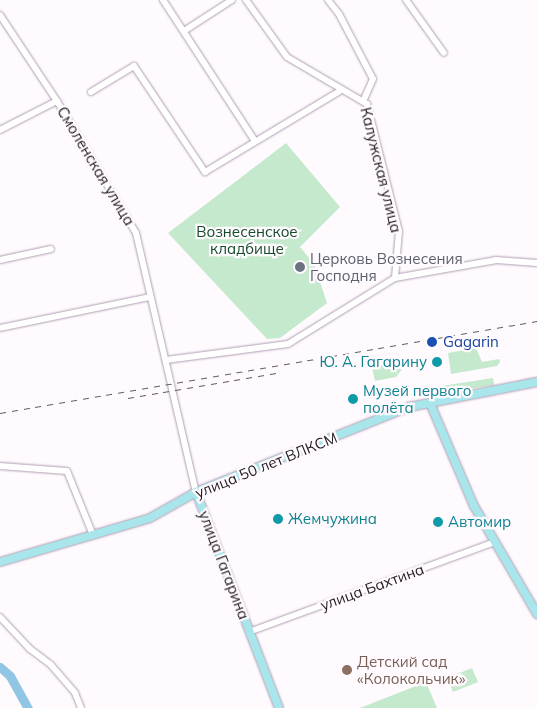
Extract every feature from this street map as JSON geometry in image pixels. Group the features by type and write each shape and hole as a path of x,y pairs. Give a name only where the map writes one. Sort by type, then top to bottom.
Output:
{"main road":[{"name":"улица 50 лет ВЛКСМ","path":"0,562 150,518 196,492 409,407 537,382"},
{"path":"430,403 474,506 537,614"},
{"name":"улица Гагарина","path":"196,492 279,708"}],"street":[{"path":"163,0 254,141"},
{"path":"184,31 232,0"},
{"name":"Калужская улица","path":"246,0 287,57 340,91 368,104 399,231 395,278"},
{"path":"251,7 257,0"},
{"path":"328,0 373,79 363,101"},
{"path":"406,0 444,53"},
{"name":"Смоленская улица","path":"0,15 57,101 136,233 173,391"},
{"path":"90,92 134,66 205,172 340,91"},
{"path":"0,130 57,101"},
{"path":"0,260 51,249"},
{"path":"166,360 288,344 395,278 496,260 537,263"},
{"path":"0,328 150,297"},
{"name":"улица Гагарина","path":"173,391 196,492"},
{"path":"0,466 66,471 93,535"},
{"name":"улица Бахтина","path":"249,632 495,542"},
{"path":"0,617 30,649 52,665 75,694 81,708"}],"green space":[{"name":"Вознесенское кладбище","path":"286,143 340,207 300,247 314,264 327,303 280,338 267,339 168,233"},
{"path":"476,348 482,362 499,359 500,362 497,366 451,374 448,353"},
{"path":"410,359 396,377 375,381 372,367"},
{"path":"493,378 494,385 436,394 435,387"},
{"path":"472,668 478,682 453,692 447,678"},
{"path":"426,682 437,708 360,708"}],"waterway":[{"path":"0,667 10,676 28,708"}],"railway":[{"path":"0,413 537,321"},
{"path":"128,398 281,372"}],"place":[{"name":"Церковь Вознесения Господня","path":"300,267"},
{"name":"Gagarin","path":"432,342"},
{"name":"Ю. А. Гагарину","path":"437,362"},
{"name":"Музей первого полёта","path":"353,399"},
{"name":"Жемчужина","path":"278,519"},
{"name":"Автомир","path":"438,522"},
{"name":"Детский сад «Колокольчик»","path":"347,670"}]}
